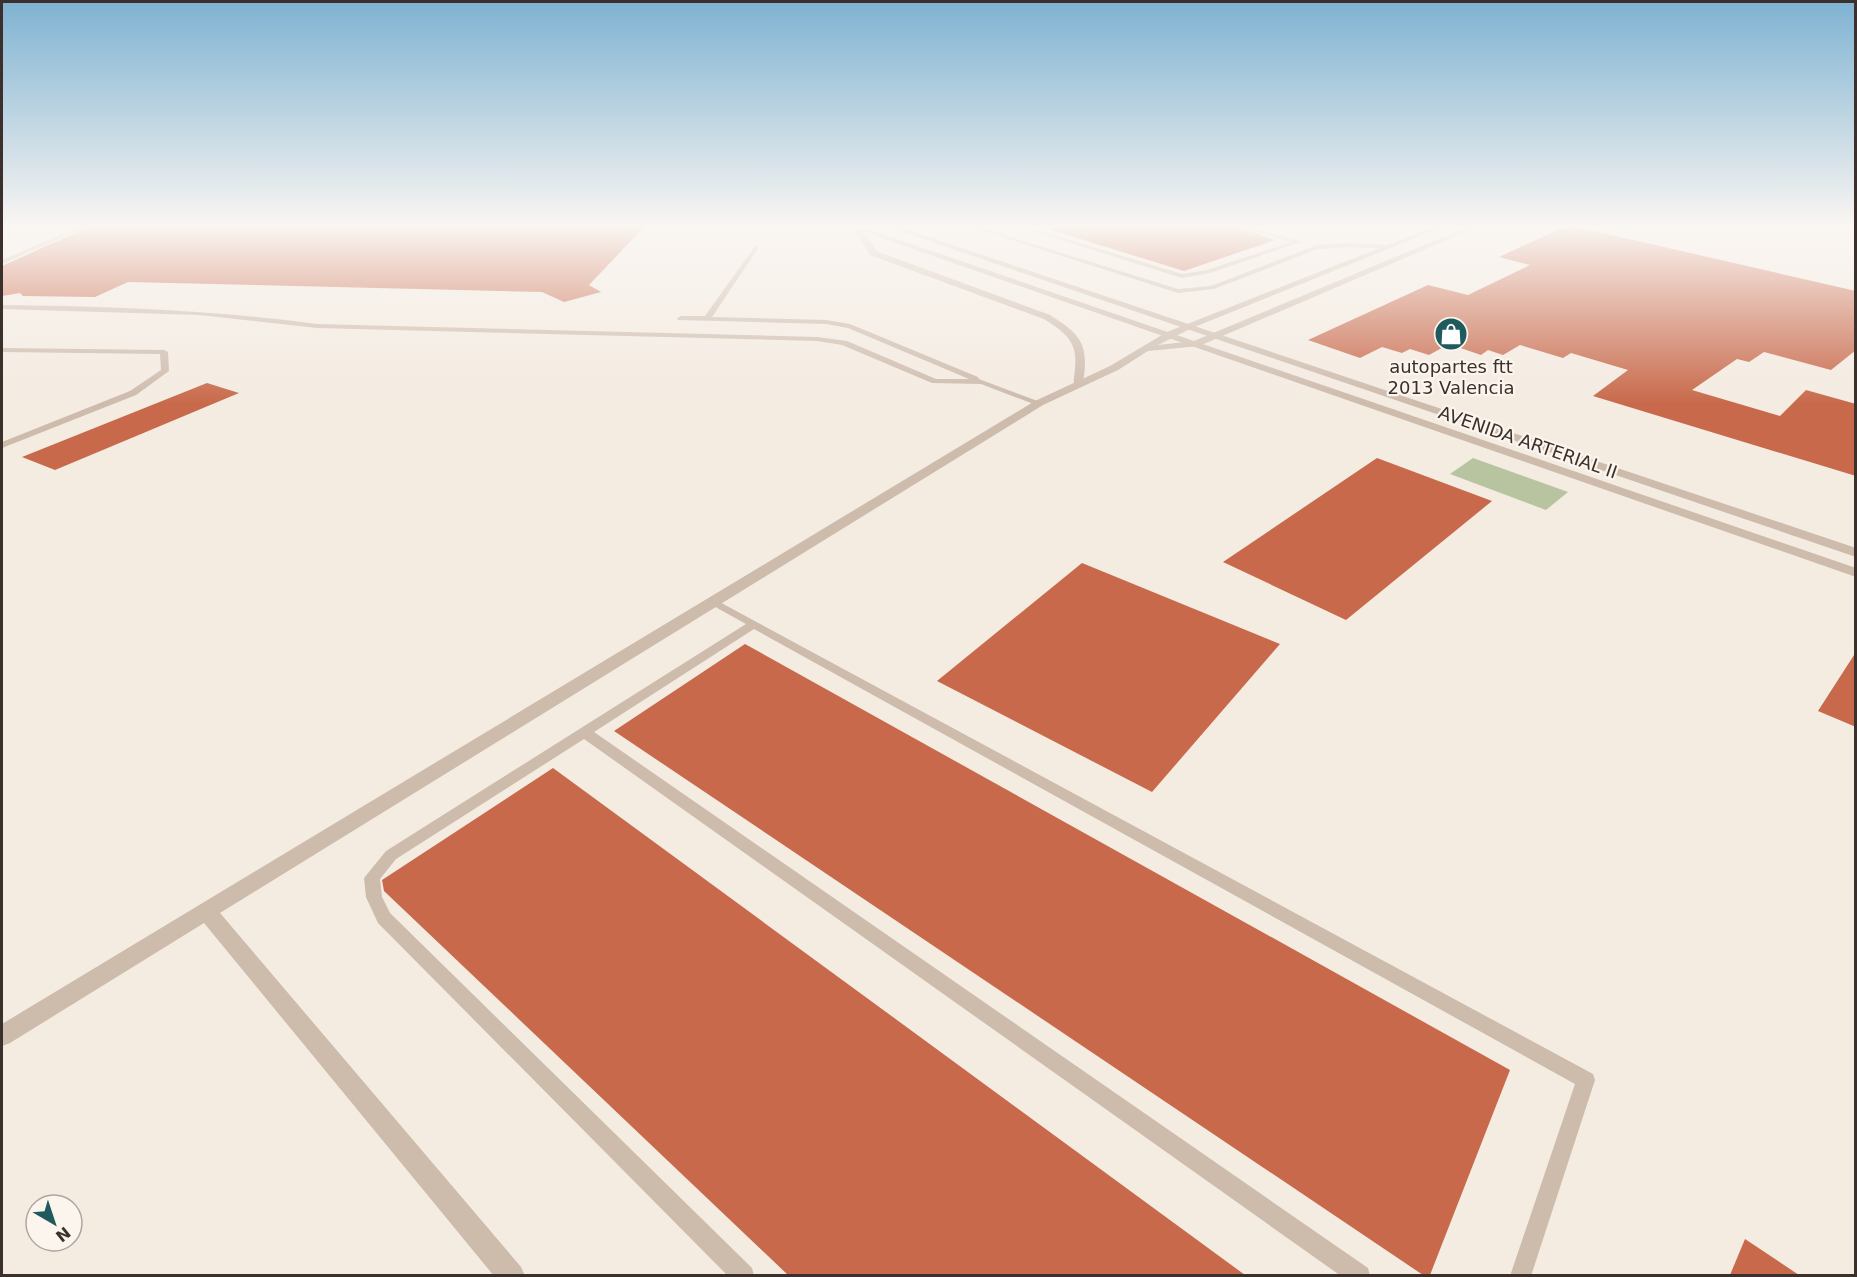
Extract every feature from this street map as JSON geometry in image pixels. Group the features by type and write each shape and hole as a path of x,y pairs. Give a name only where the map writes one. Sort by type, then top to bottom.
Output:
{"street":[{"path":"959,285 1047,317 1067,330 1080,344 1082,361 1078,383"},
{"name":"AVENIDA ARTERIAL II","path":"1025,285 1856,573"},
{"name":"AVENIDA ARTERIAL II","path":"1065,285 1856,553"},
{"path":"2,1036 1039,403 1114,368 1170,334 1293,285"},
{"path":"1144,350 1196,344 1336,285"},
{"path":"207,912 512,1275"}],"lane":[{"path":"707,319 730,285"},
{"path":"1158,285 1178,291 1212,288 1221,285"},
{"path":"2,307 131,309 271,318 317,326 817,339 844,344 935,381 982,382"},
{"path":"681,318 826,322 850,326 982,382 1039,403"},
{"path":"2,350 164,352 165,371 134,393 2,445"},
{"path":"714,602 1586,1080 1520,1275"},
{"path":"744,1275 384,918 374,897 372,878 391,855 754,624"},
{"path":"584,732 1360,1275"}],"green space":[{"path":"1473,458 1568,492 1546,510 1450,474"}],"building":[{"path":"2,285 122,285 95,297 23,296 20,293 2,296"},
{"path":"235,285 589,285 601,292 564,302 542,292"},
{"path":"1428,285 1468,295 1490,285 1828,285 1856,291 1856,350 1831,370 1764,352 1749,362 1737,359 1692,390 1780,416 1806,390 1856,404 1856,476 1593,396 1628,370 1571,353 1563,358 1520,345 1503,355 1488,350 1481,355 1449,344 1429,355 1410,349 1402,353 1382,347 1360,358 1308,340"},
{"path":"207,383 239,393 55,470 22,457"},
{"path":"1377,458 1492,501 1346,620 1223,562"},
{"path":"1082,563 1280,644 1152,792 937,681"},
{"path":"745,644 1510,1070 1430,1275 1423,1275 614,731"},
{"path":"1856,652 1856,727 1818,711"},
{"path":"553,768 1245,1275 788,1275 384,891 382,880"},
{"path":"1745,1239 1799,1275 1730,1275"}],"place":[{"name":"autopartes ftt 2013 Valencia","path":"1451,334"}]}
